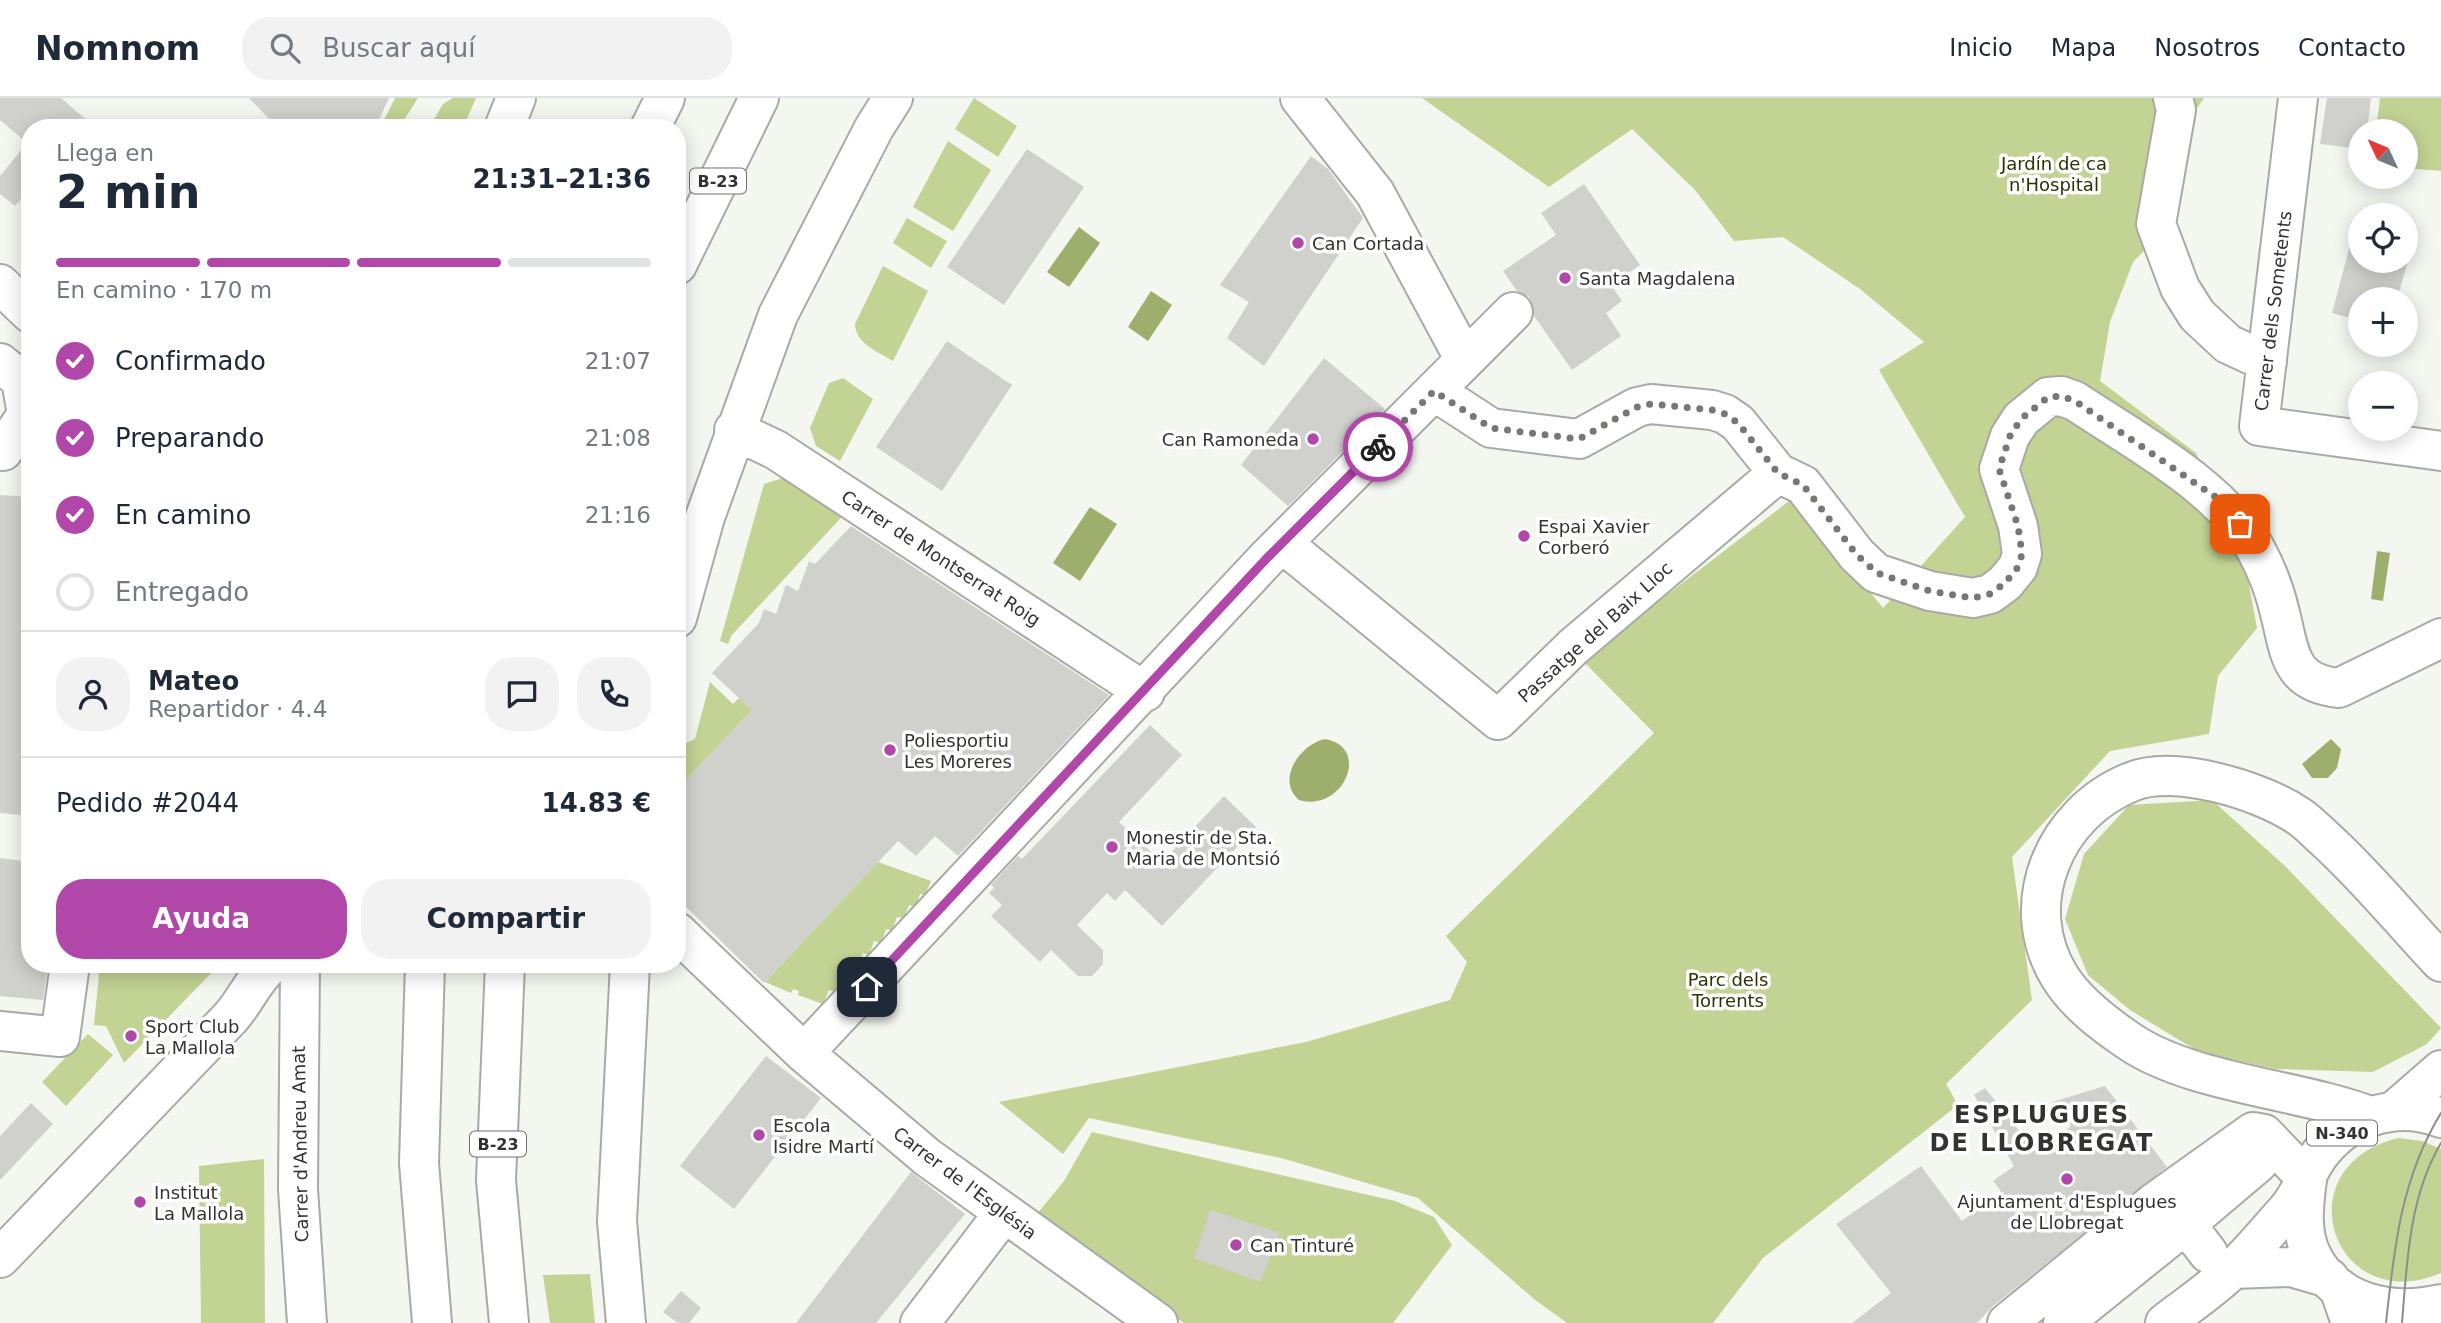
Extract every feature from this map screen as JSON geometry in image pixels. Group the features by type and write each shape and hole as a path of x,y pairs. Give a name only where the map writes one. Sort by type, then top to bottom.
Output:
{"main road":[{"path":"508,119 516,98"},
{"path":"654,119 665,98"},
{"name":"B-23","path":"686,247 759,98"},
{"path":"686,586 734,430 778,315 874,128 893,98"},
{"path":"1300,98 1375,193 1465,360"},
{"path":"2173,98 2176,110 2156,224 2180,288 2197,315 2228,344 2267,362"},
{"name":"Carrer dels Sometents","path":"2298,98 2259,426 2441,451"},
{"path":"0,285 21,305"},
{"path":"804,1054 1282,543 1513,312"},
{"path":"0,363 21,380"},
{"path":"1434,391 1491,428 1579,439 1637,407 1651,404 1712,410 1738,423 1778,473 1803,485 1857,555 1877,573 1953,597 1982,596 2005,583 2018,567 2022,554 2018,526 1999,469 2001,454 2021,419 2048,397 2061,396 2075,401 2217,498 2240,524 2269,576 2289,656 2306,678 2325,687 2339,688 2441,638"},
{"path":"11,452 21,428"},
{"name":"Carrer de Montserrat Roig","path":"734,430 776,450 1145,692"},
{"name":"Passatge del Baix Lloc","path":"1282,543 1498,720 1573,647 1778,473"},
{"path":"2383,1113 2342,1106 2176,1065 2131,1042 2078,1001 2060,978 2047,951 2039,912 2045,878 2056,848 2072,822 2098,800 2133,781 2184,775 2237,788 2298,815 2348,861 2441,962"},
{"name":"Carrer de l'Església","path":"686,941 804,1054 927,1157 1144,1319"},
{"path":"0,1031 60,1037 69,973"},
{"path":"0,1258 239,1007 260,974 266,973"},
{"name":"Carrer d'Andreu Amat","path":"291,973 298,1027 298,1189 307,1323"},
{"path":"425,973 419,1163 432,1323"},
{"name":"B-23","path":"505,973 496,1180 509,1323"},
{"path":"626,1323 617,1221 630,973"},
{"path":"239,1007 262,1011 298,1027"},
{"name":"N-340","path":"2165,1323 2209,1249 2289,1208 2307,1179 2313,1163 2330,1143 2383,1113 2437,1074"},
{"name":"N-340","path":"2383,1113 2410,1110 2441,1118"},
{"path":"2007,1323 2155,1202 2253,1132 2264,1134 2307,1179"},
{"path":"2063,1323 2209,1249 2258,1163 2260,1138"},
{"name":"N-340","path":"2307,1179 2303,1212 2307,1240 2311,1254 2334,1283"},
{"path":"920,1323 1003,1214"},
{"name":"N-340","path":"2209,1249 2291,1267 2334,1283 2383,1309 2411,1310 2441,1304"},
{"path":"2334,1283 2347,1303 2351,1323"},
{"path":"2437,1323 2441,1315"}],"green space":[{"path":"395,98 418,98 405,119 384,119"},
{"path":"453,98 476,98 467,119 434,119 443,104"},
{"path":"974,98 1017,126 998,157 955,129"},
{"name":"Parc dels Torrents","path":"1422,98 2204,98 2162,160 2172,223 2133,262 2110,322 2100,381 2196,453 2246,568 2257,628 2218,676 2209,734 2110,751 2012,857 2032,1000 1946,1084 1958,1105 1763,1258 1713,1323 1567,1323 1534,1299 1418,1198 1281,1158 1089,1118 1063,1154 999,1102 1306,1042 1450,1000 1467,962 1446,936 1654,733 1582,660 1793,498 1883,608 1965,517 1879,370 1924,342 1860,289 1783,237 1734,241 1695,190 1632,129 1549,187"},
{"path":"2380,98 2441,98 2441,171 2418,169 2418,119 2377,119"},
{"path":"948,141 991,170 953,231 913,207"},
{"path":"907,218 947,241 931,268 893,243"},
{"path":"883,266 928,291 893,361 863,342 855,324"},
{"path":"843,378 873,399 840,461 816,446 810,428 829,383"},
{"path":"798,473 851,507 731,636 728,644 720,641 764,484"},
{"path":"710,682 733,704 739,698 752,710 686,780 686,743 695,739"},
{"path":"2212,800 2286,867 2441,1028 2427,1044 2373,1072 2276,1069 2199,1052 2130,1010 2088,975 2065,919 2084,854 2129,805"},
{"path":"878,862 931,881 925,895 920,894 916,907 909,905 904,918 897,917 892,931 886,929 881,943 874,941 869,955 863,953 858,968 852,966 846,980 840,978 835,992 829,990 823,1004 798,995 799,991 793,989 791,993 765,982"},
{"name":"Sport Club La Mallola","path":"99,973 211,973 124,1063 106,1026 94,1025"},
{"path":"88,1034 113,1055 66,1106 42,1082"},
{"path":"1092,1132 1395,1201 1434,1217 1452,1245 1393,1323 1184,1323 1032,1220 1064,1181"},
{"path":"2398,1138 2422,1141 2441,1149 2441,1273 2404,1282 2373,1275 2350,1258 2336,1234 2332,1206 2340,1178 2362,1154"},
{"path":"264,1159 265,1323 201,1323 199,1166"},
{"path":"590,1274 595,1323 550,1323 543,1275"}],"shaded area":[{"path":"1079,227 1100,243 1069,287 1047,272"},
{"path":"1151,291 1172,305 1148,341 1128,327"},
{"path":"1090,507 1117,524 1080,581 1053,563"},
{"path":"2377,551 2390,553 2383,601 2371,599"},
{"path":"1325,739 1339,744 1347,754 1349,765 1346,777 1339,789 1328,797 1315,801 1299,800 1292,792 1290,773 1307,748"},
{"path":"2331,739 2341,749 2337,768 2328,778 2312,778 2302,764"}],"building":[{"path":"0,98 61,98 86,119 21,119 21,138 0,120"},
{"path":"249,98 389,98 379,119 269,119"},
{"path":"2327,98 2371,98 2368,119 2348,119 2348,147 2320,144"},
{"path":"1027,149 1084,187 1004,305 947,267"},
{"path":"21,150 21,199 15,206 0,194 0,176"},
{"name":"Can Cortada","path":"1311,156 1328,169 1363,218 1264,366 1227,338 1249,302 1220,285"},
{"name":"Santa Magdalena","path":"1584,184 1640,265 1611,285 1622,301 1606,313 1621,336 1572,370 1534,316 1529,297 1517,291 1503,271 1556,235 1541,213"},
{"path":"2348,253 2348,273 2405,273 2400,287 2348,287 2348,317 2332,313"},
{"path":"947,341 1012,385 942,491 876,447"},
{"name":"Can Ramoneda","path":"1324,358 1385,409 1288,506 1241,465"},
{"path":"0,495 21,496 21,815 0,813"},
{"name":"Poliesportiu Les Moreres","path":"851,526 1109,695 958,856 935,836 916,856 898,841 764,983 686,907 686,780 752,710 712,673 759,623 764,609 776,614 786,585 798,591 809,561 815,564"},
{"name":"Monestir de Sta. Maria de Montsió","path":"1150,725 1182,755 1119,822 1162,862 1224,796 1256,827 1162,926 1125,890 1115,901 1107,893 1077,925 1103,950 1103,964 1092,976 1078,976 1051,950 1040,962 991,916 1002,905 989,893 994,888 991,885 1018,856 1022,859"},
{"path":"0,858 21,861 21,973 47,973 43,1000 0,996"},
{"path":"766,1056 821,1098 734,1209 680,1166"},
{"path":"2105,1086 2167,1167 1993,1306 1977,1323 1852,1323 1891,1293 1836,1224 1921,1166 1962,1221 2001,1191 1993,1181 2014,1166 1974,1095 1985,1088 2037,1153 2071,1126 2052,1102"},
{"path":"31,1103 53,1124 0,1180 0,1136"},
{"path":"911,1172 965,1214 876,1323 796,1323"},
{"name":"Can Tinturé","path":"1210,1210 1280,1233 1260,1282 1194,1258"},
{"path":"681,1291 701,1308 689,1323 678,1323 663,1312"}],"tram line":[{"path":"2386,1323 2396,1241 2408,1188 2427,1138 2441,1113"},
{"path":"2402,1323 2411,1230 2422,1185 2441,1143"}],"way so far":[{"path":"1378,447 1434,391 1491,428 1579,439 1637,407 1651,404 1712,410 1725,414 1738,423 1778,473 1803,485 1857,555 1877,573 1953,597 1973,598 1990,594 2005,583 2018,567 2022,554 2022,540 1999,469 2001,454 2021,419 2048,397 2061,396 2075,401 2217,498 2240,524"}],"place":[{"name":"Can Cortada","path":"1298,243"},
{"name":"Santa Magdalena","path":"1565,278"},
{"name":"Can Ramoneda","path":"1313,439"},
{"name":"Espai Xavier Corberó","path":"1524,536"},
{"name":"Poliesportiu Les Moreres","path":"890,750"},
{"name":"Monestir de Sta. Maria de Montsió","path":"1112,847"},
{"name":"Sport Club La Mallola","path":"131,1036"},
{"name":"Escola Isidre Martí","path":"759,1135"},
{"name":"Ajuntament d'Esplugues de Llobregat","path":"2067,1179"},
{"name":"Institut La Mallola","path":"140,1202"},
{"name":"Can Tinturé","path":"1236,1245"}],"district":[{"name":"ESPLUGUES DE LLOBREGAT","path":"2042,1129"}],"route":[{"path":"867,987 1186,648 1267,558 1378,447"}],"park label":[{"name":"Jardín de ca n'Hospital","path":"2054,173"}]}
